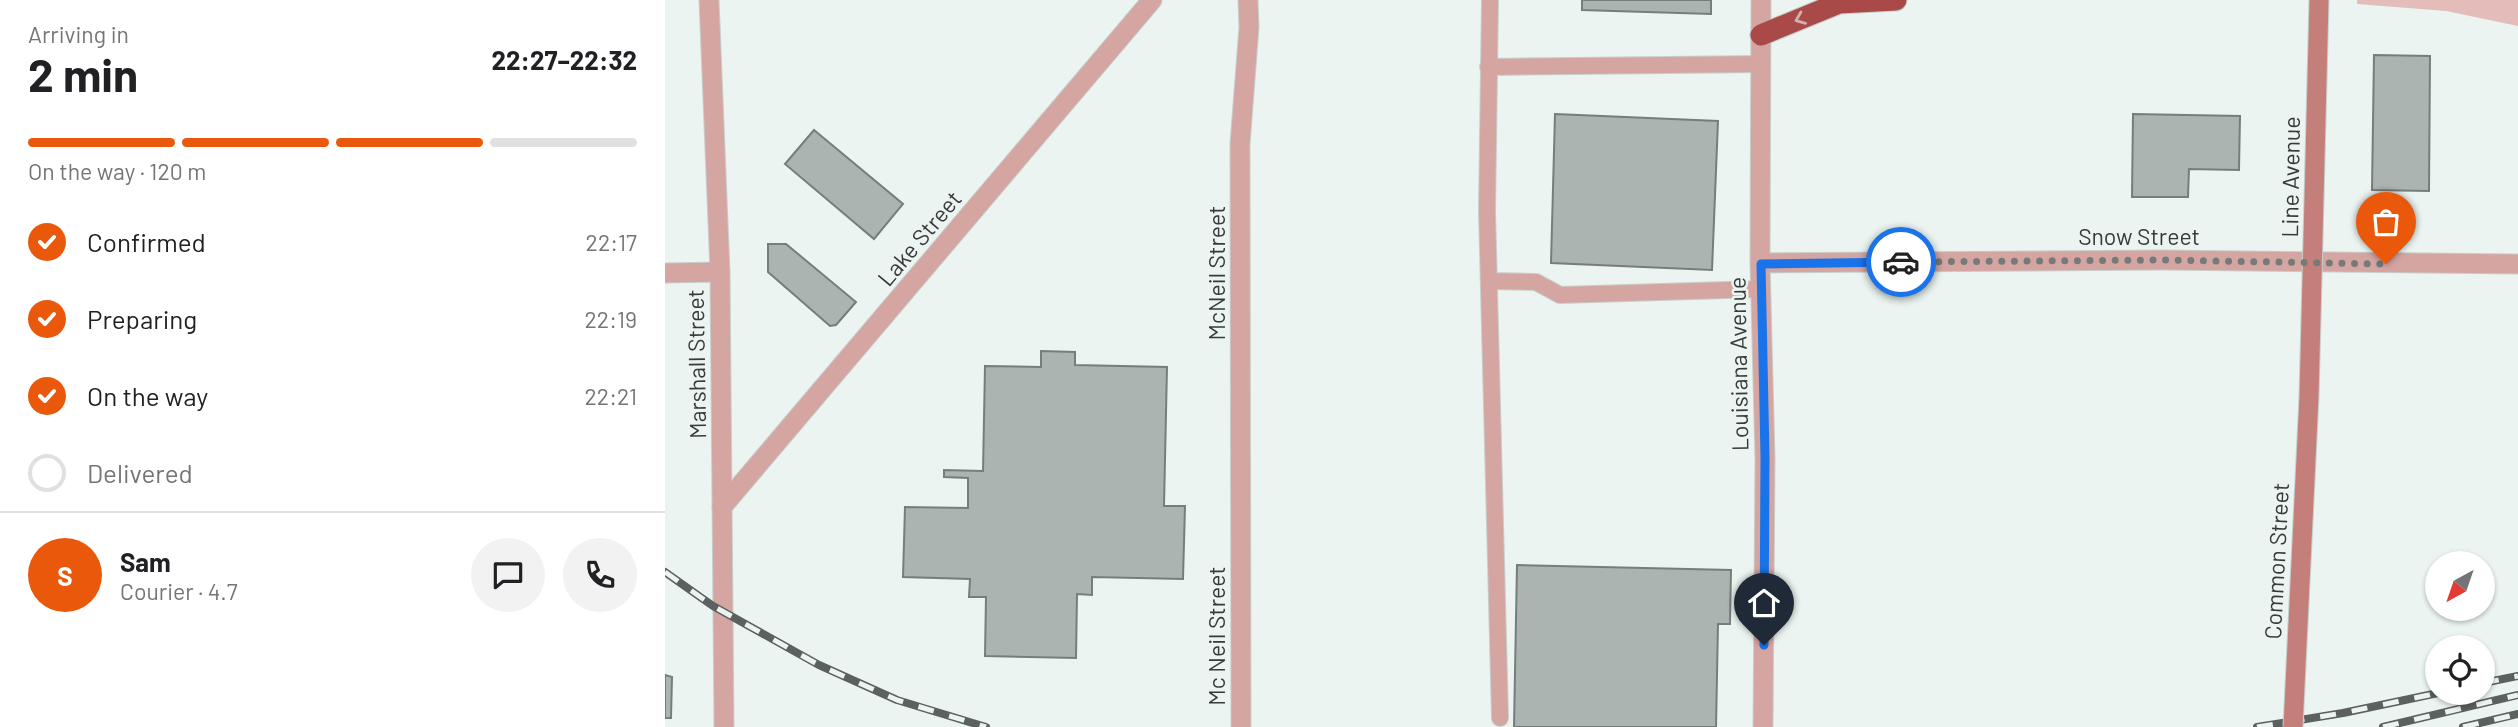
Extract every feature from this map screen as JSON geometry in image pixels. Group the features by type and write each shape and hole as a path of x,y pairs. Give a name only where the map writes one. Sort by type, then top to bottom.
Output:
{"highway":[{"path":"1761,35 1836,2 1896,0"}],"main road":[{"name":"Line Avenue","path":"2309,397 2319,0"},
{"name":"Common Street","path":"2293,727 2309,397"}],"street":[{"name":"Marshall Street","path":"709,0 720,272 724,727"},
{"name":"Lake Street","path":"722,507 1152,0"},
{"name":"McNeil Street","path":"1241,546 1240,144 1249,27 1248,0"},
{"name":"Louisiana Avenue","path":"1761,0 1761,289 1765,457 1763,727"},
{"name":"Snow Street","path":"1761,264 2163,260 2518,264"},
{"path":"665,273 720,272"},
{"name":"Mc Neil Street","path":"1241,546 1241,727"}],"lane":[{"path":"1490,0 1487,211 1500,718"},
{"path":"1488,67 1761,64"},
{"path":"1490,281 1536,282 1560,295 1761,289"}],"shaded area":[{"path":"2357,0 2518,0 2518,26 2446,11 2357,4"}],"building":[{"path":"1582,0 1711,0 1711,14 1582,10"},
{"path":"2374,55 2430,56 2429,191 2372,190"},
{"path":"1555,114 1718,121 1712,270 1551,263"},
{"path":"2133,114 2240,116 2239,170 2189,169 2188,197 2132,197"},
{"path":"814,130 903,204 874,239 785,164"},
{"path":"768,244 786,244 856,302 836,325 830,326 768,272"},
{"path":"1041,351 1075,352 1075,365 1167,367 1164,506 1185,506 1183,579 1092,577 1092,595 1077,594 1076,658 985,656 986,597 969,597 970,579 903,577 905,507 968,508 968,478 944,477 944,470 983,471 985,366 1041,367"},
{"path":"1517,565 1731,570 1730,624 1718,624 1716,727 1514,727"},
{"path":"665,675 672,677 671,718 665,718"}],"railway":[{"path":"665,572 713,606 819,665 897,700 986,727"},
{"path":"2495,681 2518,676"},
{"path":"2383,727 2518,695"},
{"path":"2257,727 2425,696"},
{"path":"2463,727 2518,714"}],"way so far":[{"path":"1901,262 2163,260 2386,264"}],"route":[{"path":"1764,645 1765,457 1761,264 1901,262"}]}
